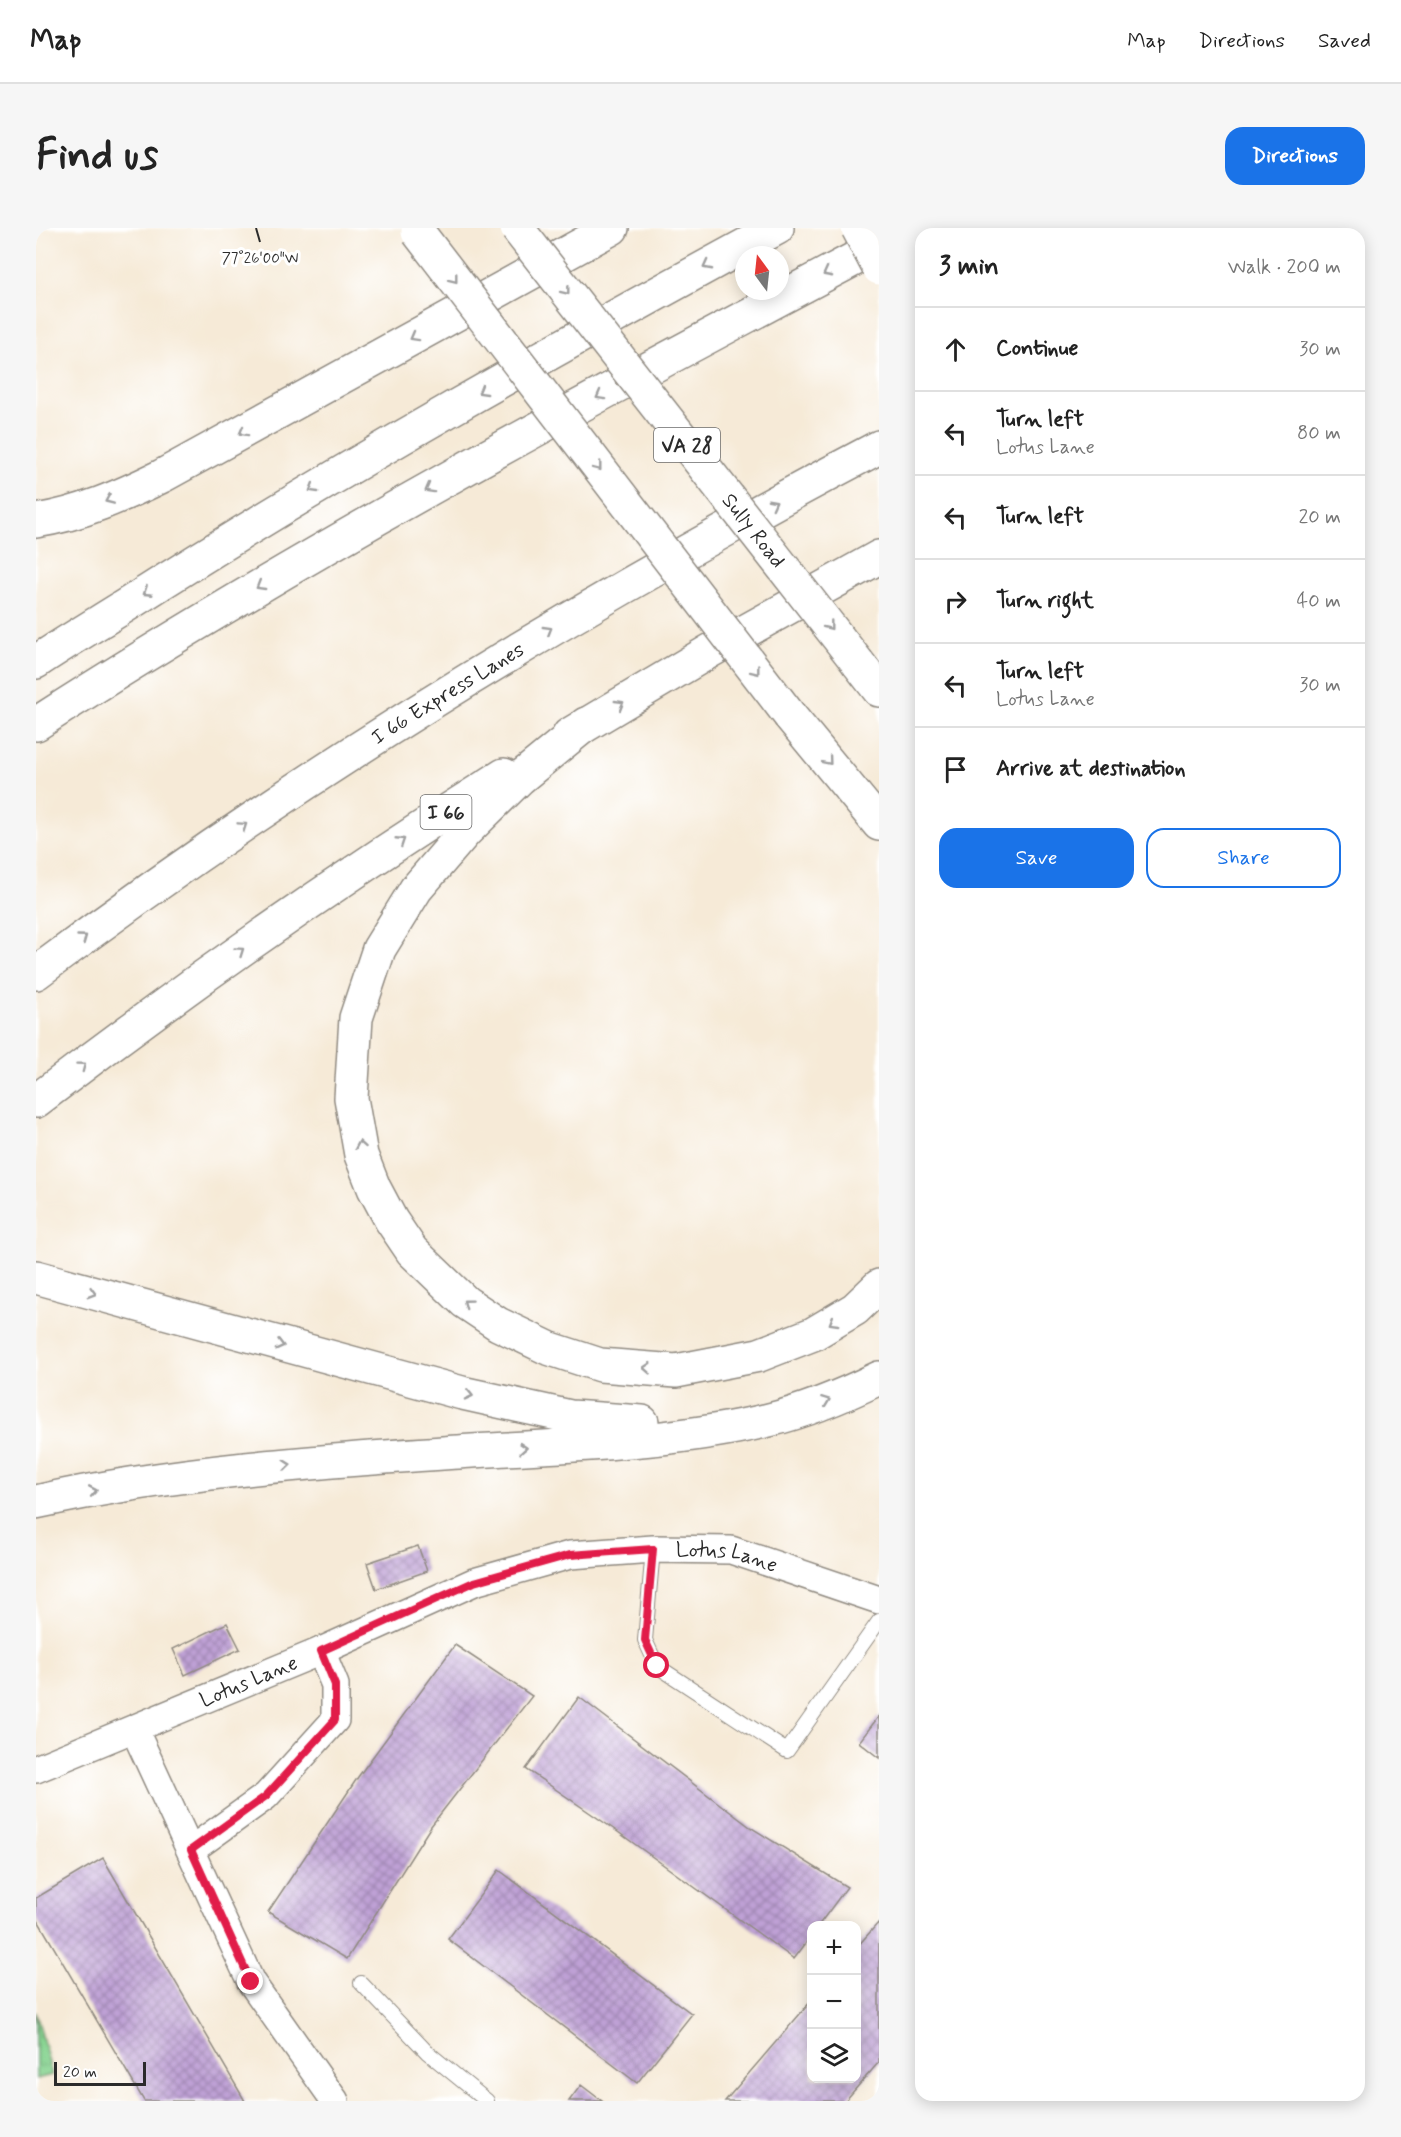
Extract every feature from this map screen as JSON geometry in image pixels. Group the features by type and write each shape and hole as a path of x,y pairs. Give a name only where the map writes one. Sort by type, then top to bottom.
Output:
{"highway":[{"name":"Sully Road","path":"517,228 879,690"},
{"path":"36,521 65,516 101,504 162,476 612,228"},
{"path":"36,662 232,537 345,470 504,378 777,228"},
{"path":"858,228 879,268"},
{"path":"416,230 790,716 876,821"},
{"path":"36,724 170,639 360,528 879,246"},
{"name":"I 66 Express Lanes","path":"36,973 211,848 490,665 581,610 705,540 879,447"},
{"name":"I 66","path":"36,1101 197,982 374,859 586,724 710,651 879,557"},
{"path":"586,724 519,778 465,832 416,888 379,949 356,1018 351,1098 362,1155 374,1188 391,1220 412,1251 465,1302 498,1324 548,1348 600,1365 676,1371 759,1355 813,1334 855,1308 879,1286"},
{"path":"36,1277 462,1394 532,1409 571,1416 650,1423 691,1424 770,1419"},
{"path":"36,1502 166,1478 334,1460 666,1436 718,1430 770,1419 847,1393 879,1378"}],"street":[{"name":"Lotus Lane","path":"36,1769 321,1651 474,1582 570,1555 653,1549 731,1550 879,1600"},
{"path":"191,1850 266,1796 335,1720 335,1685 321,1651"},
{"path":"134,1729 251,1982 335,2101"}],"lane":[{"path":"653,1549 645,1640 657,1666 787,1751 879,1621"},
{"path":"361,1983 426,2052 487,2101"}],"green space":[{"path":"36,2012 52,2075 36,2079"}],"building":[{"path":"418,1546 427,1571 376,1589 367,1563"},
{"path":"227,1623 240,1649 185,1675 173,1649"},
{"path":"455,1645 532,1696 431,1826 347,1959 268,1912 358,1777"},
{"path":"579,1697 750,1827 847,1887 822,1921 807,1921 807,1942 794,1959 618,1832 526,1769"},
{"path":"879,1716 879,1758 859,1742"},
{"path":"103,1858 245,2101 144,2101 36,1917 36,1898"},
{"path":"499,1870 692,2014 637,2083 448,1939"},
{"path":"879,1922 879,2062 861,2083 861,1975 861,1942"},
{"path":"807,2006 807,2083 861,2083 845,2101 725,2101"},
{"path":"581,2085 602,2101 569,2101"}],"route":[{"path":"251,1982 191,1850 266,1796 335,1720 335,1685 321,1651 474,1582 570,1555 653,1549 645,1640 657,1666"}]}
